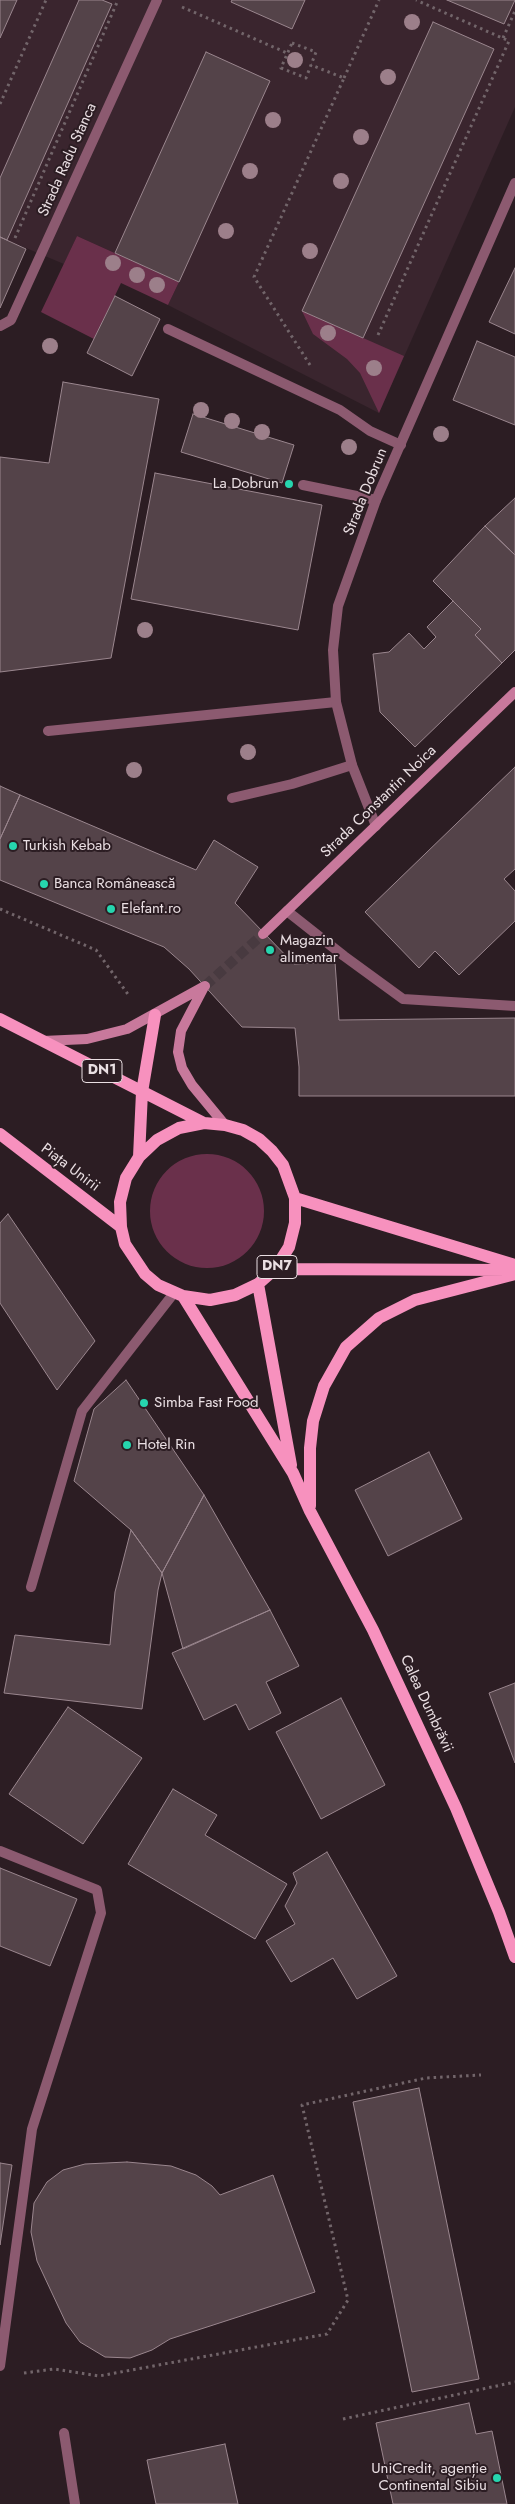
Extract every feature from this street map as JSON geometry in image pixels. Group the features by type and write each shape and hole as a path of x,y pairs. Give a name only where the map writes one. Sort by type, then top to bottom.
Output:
{"main road":[{"name":"Strada Constantin Noica","path":"263,934 515,692"},
{"path":"42,1041 87,1039 127,1030 205,986 181,1032 178,1052 182,1068 192,1085 225,1125"},
{"path":"139,1157 142,1092 155,1015"},
{"name":"DN1","path":"0,1019 204,1124"},
{"name":"DN7","path":"204,1124 225,1125 251,1135 272,1151 283,1165 295,1198 296,1224 289,1247 275,1269 258,1284 235,1295 210,1300 179,1295 144,1274 125,1244 121,1227 120,1202 126,1178 139,1157 157,1140 179,1128 204,1124"},
{"name":"Piața Unirii","path":"0,1134 121,1227"},
{"path":"295,1198 515,1265"},
{"name":"DN7","path":"275,1269 515,1270"},
{"path":"310,1511 310,1448 313,1421 324,1386 346,1347 380,1318 414,1300 515,1274"},
{"name":"Calea Dumbrăvii","path":"258,1284 293,1472"},
{"name":"Calea Dumbrăvii","path":"179,1295 293,1472 310,1511 374,1630 456,1808 499,1912 515,1957"}],"street":[{"name":"Strada Radu Stanca","path":"0,326 11,320 157,0"},
{"name":"Strada Dobrun","path":"376,826 352,765 336,702 332,650 338,606 376,500 515,183"},
{"path":"168,329 340,410 370,431 401,444"},
{"path":"303,485 376,500"},
{"path":"48,731 336,702"},
{"path":"232,798 292,784 352,765"},
{"path":"287,910 344,956 403,999 515,1006"},
{"path":"31,1587 82,1410 179,1295"},
{"path":"0,1851 97,1890 101,1912 32,2129 0,2366"},
{"path":"64,2433 75,2504"}],"path":[{"path":"0,104 46,0"},
{"path":"15,238 118,0"},
{"path":"312,368 254,277 378,0"},
{"path":"378,335 509,41 416,0"},
{"path":"174,4 287,53"},
{"path":"503,38 515,11"},
{"path":"292,42 316,52 306,78 281,68 287,53 292,42"},
{"path":"312,65 344,78"},
{"path":"0,909 96,950 133,1001"},
{"path":"18,2374 54,2369 99,2376 327,2334 348,2300 302,2105 426,2078 481,2075"},
{"path":"343,2419 515,2382"}],"shaded area":[{"path":"0,0 515,0 515,107 379,413 168,305 179,282 77,236 64,264 0,237"},
{"path":"77,236 179,282 168,305 121,283 94,339 41,312"},
{"path":"302,311 404,356 379,413 360,373 347,359 313,334"},
{"path":"207,1154 229,1159 247,1171 259,1189 264,1211 259,1233 247,1251 229,1263 207,1268 185,1263 167,1251 155,1233 150,1211 155,1189 167,1171 185,1159"}],"building":[{"path":"0,0 17,0 0,38"},
{"path":"79,0 102,0 112,4 7,240 0,237 0,178"},
{"path":"232,0 305,0 292,29 231,2"},
{"path":"447,0 515,0 504,24"},
{"path":"433,22 494,49 363,338 302,311"},
{"path":"206,52 270,81 179,282 115,253"},
{"path":"0,237 26,249 0,308"},
{"path":"515,268 515,334 489,322"},
{"path":"115,296 160,319 132,376 87,353"},
{"path":"477,341 515,357 515,425 453,400"},
{"path":"63,382 159,399 111,658 0,672 0,457 49,463"},
{"path":"193,414 294,445 282,483 181,452"},
{"path":"155,473 322,505 298,630 131,599"},
{"path":"515,498 515,555 485,526"},
{"path":"485,526 515,555 515,650 502,663 475,635 481,629 433,581"},
{"path":"453,601 481,629 475,635 502,663 415,747 380,712 373,654 389,652 409,633 424,649 436,637 427,627"},
{"path":"515,767 515,869 504,879 515,891 515,921 459,975 435,951 419,968 365,912"},
{"path":"0,786 20,795 0,839"},
{"path":"20,795 196,870 214,840 258,867 235,903 294,964 335,962 339,1020 515,1018 515,1096 299,1096 299,1067 295,1028 242,1027 189,969 164,947 0,880 0,839"},
{"path":"8,1214 95,1341 57,1390 0,1303 0,1223"},
{"name":"Hotel Rin","path":"126,1380 204,1495 162,1573 131,1530 74,1481 94,1409"},
{"path":"429,1452 462,1519 388,1556 355,1490"},
{"path":"204,1495 270,1610 183,1649 162,1573"},
{"path":"131,1530 162,1573 142,1709 4,1693 15,1635 110,1645 115,1592"},
{"path":"270,1610 299,1666 266,1682 281,1713 249,1730 236,1704 204,1720 172,1653"},
{"path":"515,1683 515,1763 489,1693"},
{"path":"341,1698 385,1785 321,1819 276,1732"},
{"path":"68,1707 142,1758 83,1844 9,1794"},
{"path":"173,1789 217,1815 205,1835 287,1884 255,1939 128,1864"},
{"path":"327,1852 397,1976 357,1999 333,1958 291,1982 266,1941 295,1924 285,1906 297,1883 293,1873"},
{"path":"0,1868 77,1899 50,1966 0,1946"},
{"path":"419,2088 479,2379 412,2392 353,2102"},
{"path":"127,2162 171,2166 196,2175 212,2186 220,2195 273,2175 315,2292 170,2339 152,2350 130,2358 105,2357 80,2342 66,2323 37,2261 31,2232 34,2203 47,2182 63,2170 85,2164"},
{"path":"0,2163 12,2165 0,2245"},
{"path":"469,2403 476,2434 492,2431 507,2504 393,2504 376,2423"},
{"path":"225,2444 238,2504 156,2504 147,2460"}],"tunnel":[{"path":"205,986 263,934"}],"place":[{"name":"La Dobrun","path":"289,484"},
{"name":"Turkish Kebab","path":"13,846"},
{"name":"Banca Românească","path":"44,884"},
{"name":"Elefant.ro","path":"111,909"},
{"name":"Magazin alimentar","path":"270,950"},
{"name":"Simba Fast Food","path":"144,1403"},
{"name":"Hotel Rin","path":"127,1445"},
{"name":"UniCredit, agenție Continental Sibiu","path":"497,2478"}]}
